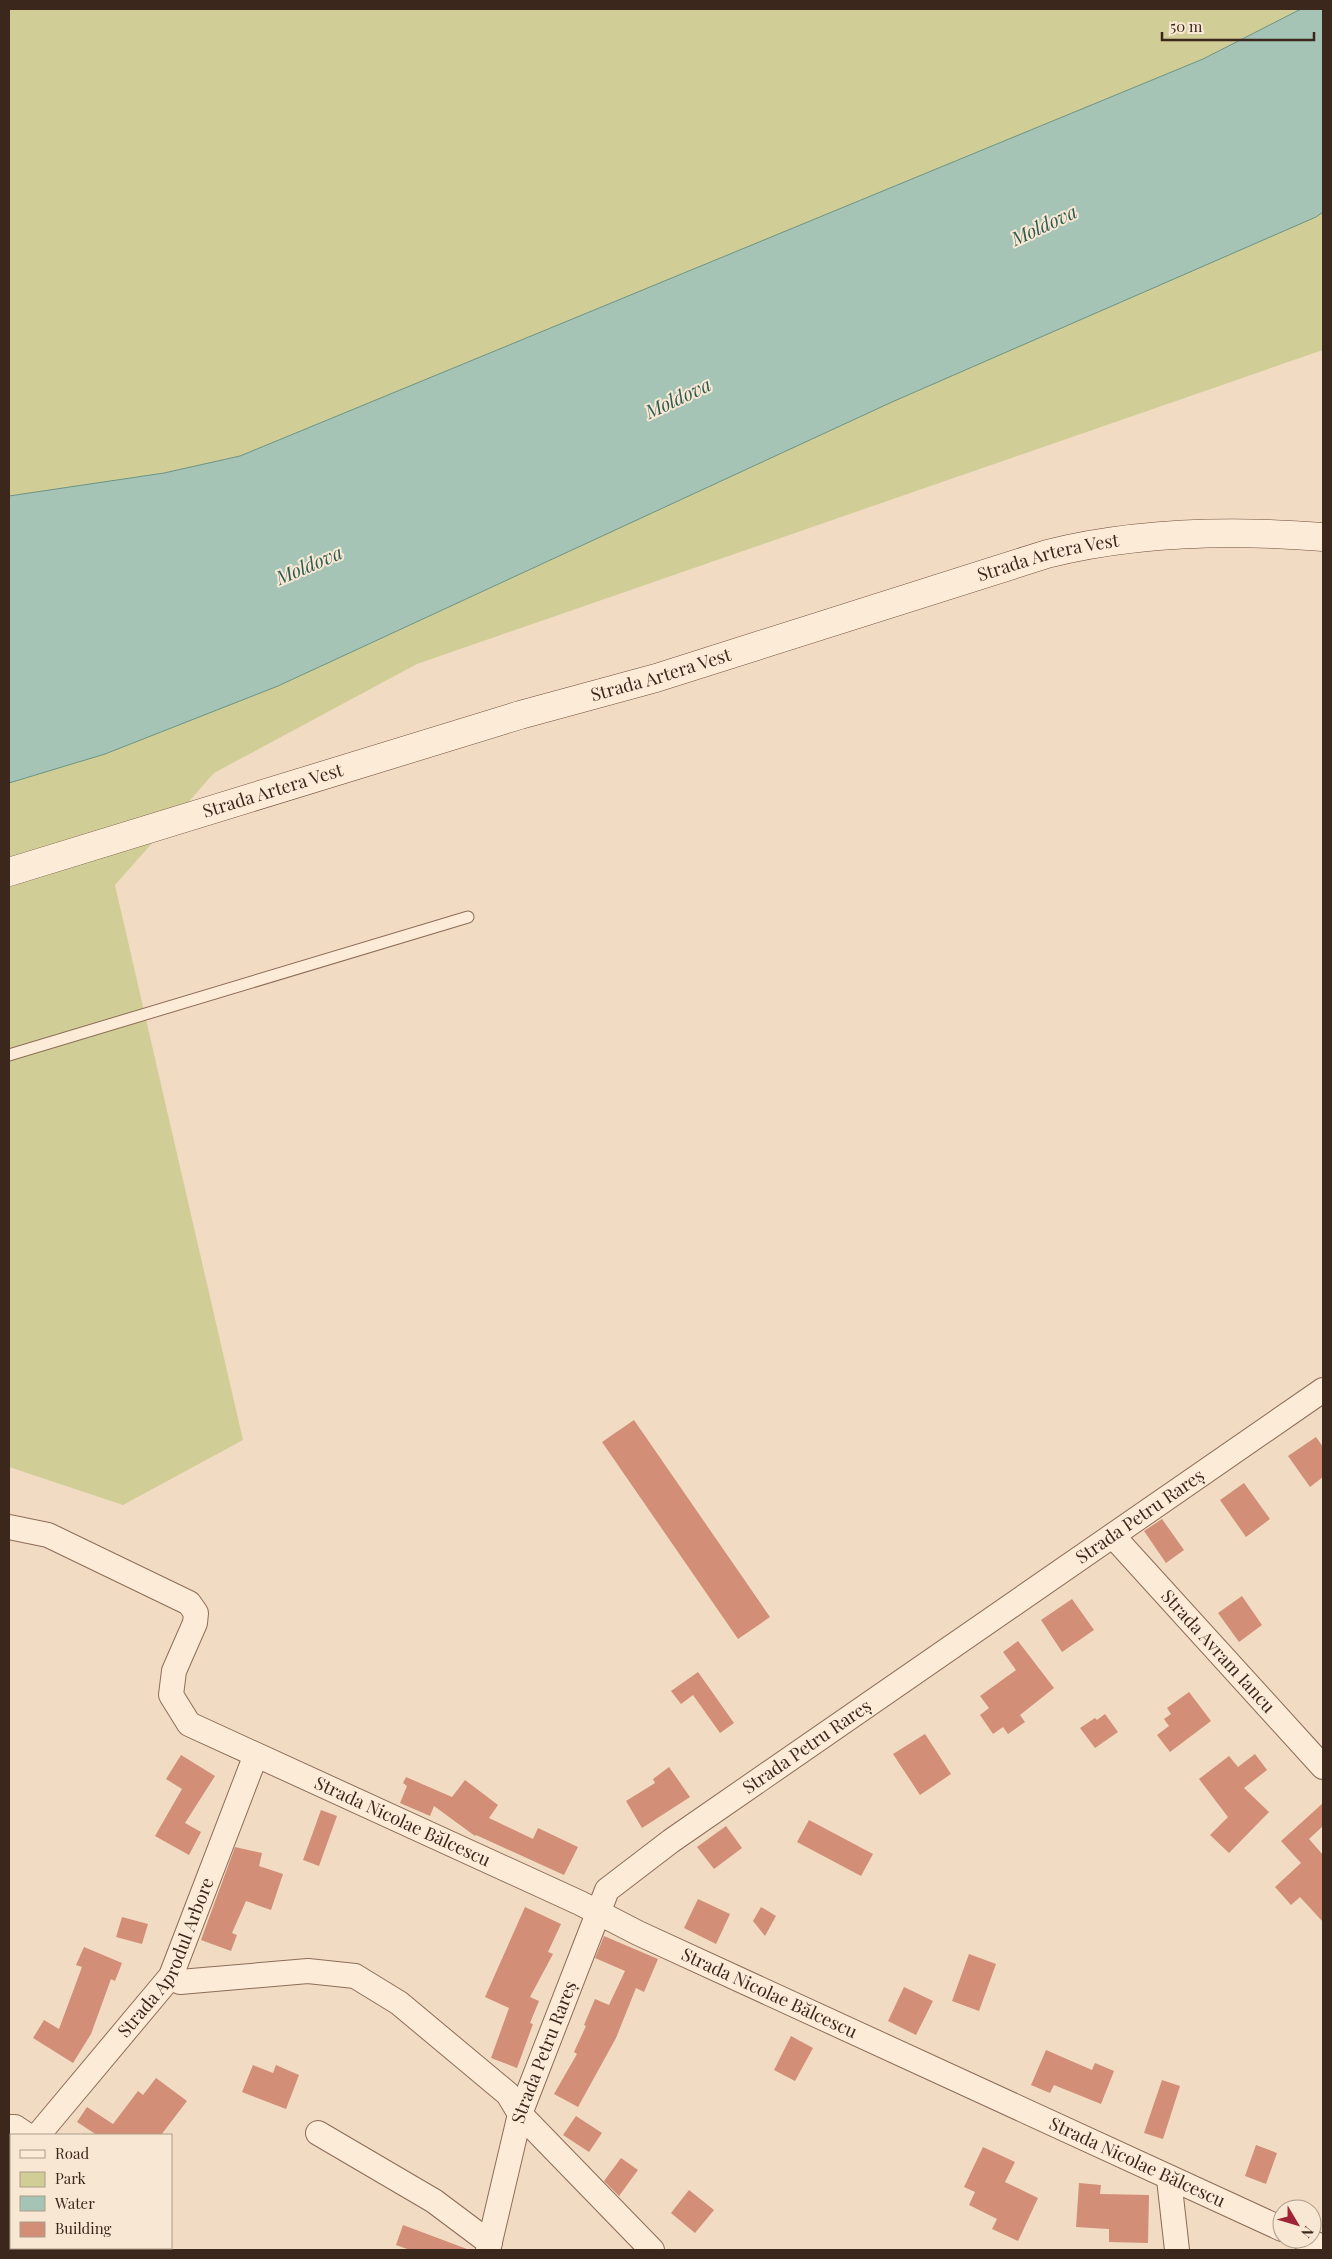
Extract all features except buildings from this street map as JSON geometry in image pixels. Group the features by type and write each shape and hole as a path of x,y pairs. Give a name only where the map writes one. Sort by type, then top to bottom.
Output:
{"main road":[{"name":"Strada Artera Vest","path":"9,872 520,715 665,675 1047,554 1089,544 1195,535 1293,535 1323,537"}],"street":[{"name":"Strada Petru Rareș","path":"489,2246 520,2114 607,1890 671,1841 1323,1390"},
{"name":"Strada Nicolae Bălcescu","path":"9,1527 48,1535 189,1603 196,1613 195,1623 174,1671 171,1695 189,1724 255,1757 598,1913 1169,2179 1272,2225"},
{"name":"Strada Avram Iancu","path":"1113,1536 1323,1767"},
{"name":"Strada Aprodul Arbore","path":"39,2134 171,1976 255,1757"},
{"path":"171,1976 180,1982 308,1971 355,1976 399,2002 508,2094 520,2114 652,2250"},
{"path":"9,2127 15,2127 26,2134"},
{"path":"318,2133 434,2200 489,2246"},
{"path":"1169,2179 1177,2250"}],"lane":[{"path":"9,1056 468,917"}],"green space":[{"path":"9,9 1301,9 1203,59 240,456 164,473 9,496"},
{"path":"1323,212 1323,350 417,664 214,773 115,885 243,1440 123,1505 9,1467 9,783 105,754 278,686 892,402"}],"water":[{"name":"Moldova","path":"1301,9 1323,9 1323,212 1316,217 892,402 278,686 105,754 9,783 9,496 164,473 240,456 1203,59"}]}
